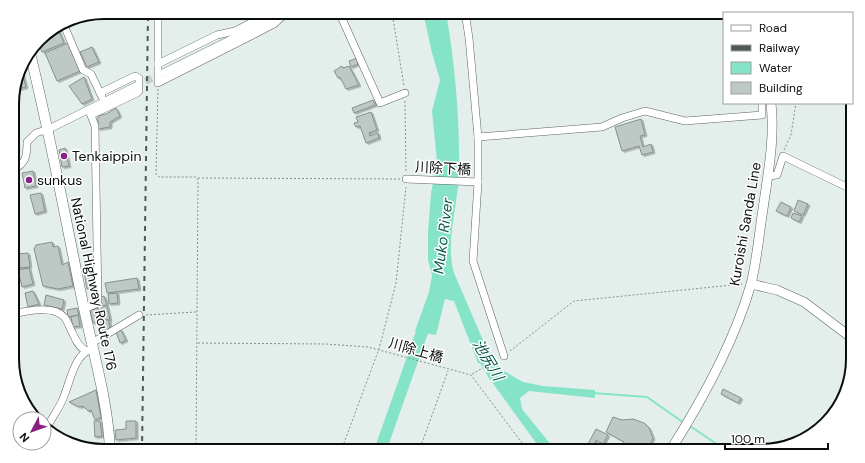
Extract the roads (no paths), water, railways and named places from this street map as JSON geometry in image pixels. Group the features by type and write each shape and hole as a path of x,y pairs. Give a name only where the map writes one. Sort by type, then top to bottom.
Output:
{"highway":[{"name":"National Highway Route 176","path":"32,59 49,129 84,309 90,348 108,417 110,444"}],"main road":[{"name":"Kuroishi Sanda Line","path":"674,444 689,421 729,343 751,284 772,148 771,104"},
{"path":"751,284 777,290 804,302 846,334"}],"street":[{"path":"158,19 158,83 253,36 274,24 279,19"},
{"path":"158,64 217,35 235,31 258,19"},
{"path":"161,74 272,19"},
{"path":"342,19 380,103 405,93"},
{"path":"466,19 478,138 478,182 473,261 504,356"},
{"path":"65,28 84,70 91,74 104,102"},
{"path":"19,166 24,163 27,156 27,142 30,138 137,93 139,91 139,78 135,76 100,93"},
{"path":"90,112 104,102 136,86"},
{"path":"478,138 602,127 622,118 645,111 685,121 762,115 762,104"},
{"path":"84,309 98,303 95,126 90,112"},
{"path":"768,176 777,175 783,156 846,187"},
{"name":"川除下橋","path":"406,179 478,182"},
{"path":"19,313 28,311 49,311 57,313 64,317 79,346 90,348"},
{"path":"52,419 62,400 68,382 90,348 139,315"}],"water":[{"name":"池尻川","path":"425,19 447,19 452,52 459,133 458,186 451,236 452,261 454,273 485,345 502,370 523,382 543,386 595,390 595,398 529,391 520,398 522,409 550,444 537,444 489,378 480,363 478,363 454,301 445,299 436,335 415,331 429,292 432,275 428,260 428,232 431,193 437,162 432,111 440,80"}],"waterway":[{"name":"Muko River","path":"382,444 427,318"},
{"path":"593,393 647,397 684,423"},
{"path":"690,426 717,444"}],"tunnel":[{"path":"136,86 161,74"}],"railway":[{"path":"142,444 148,19"}],"place":[{"name":"Tenkaippin","path":"64,156"},
{"name":"sunkus","path":"29,180"}]}
